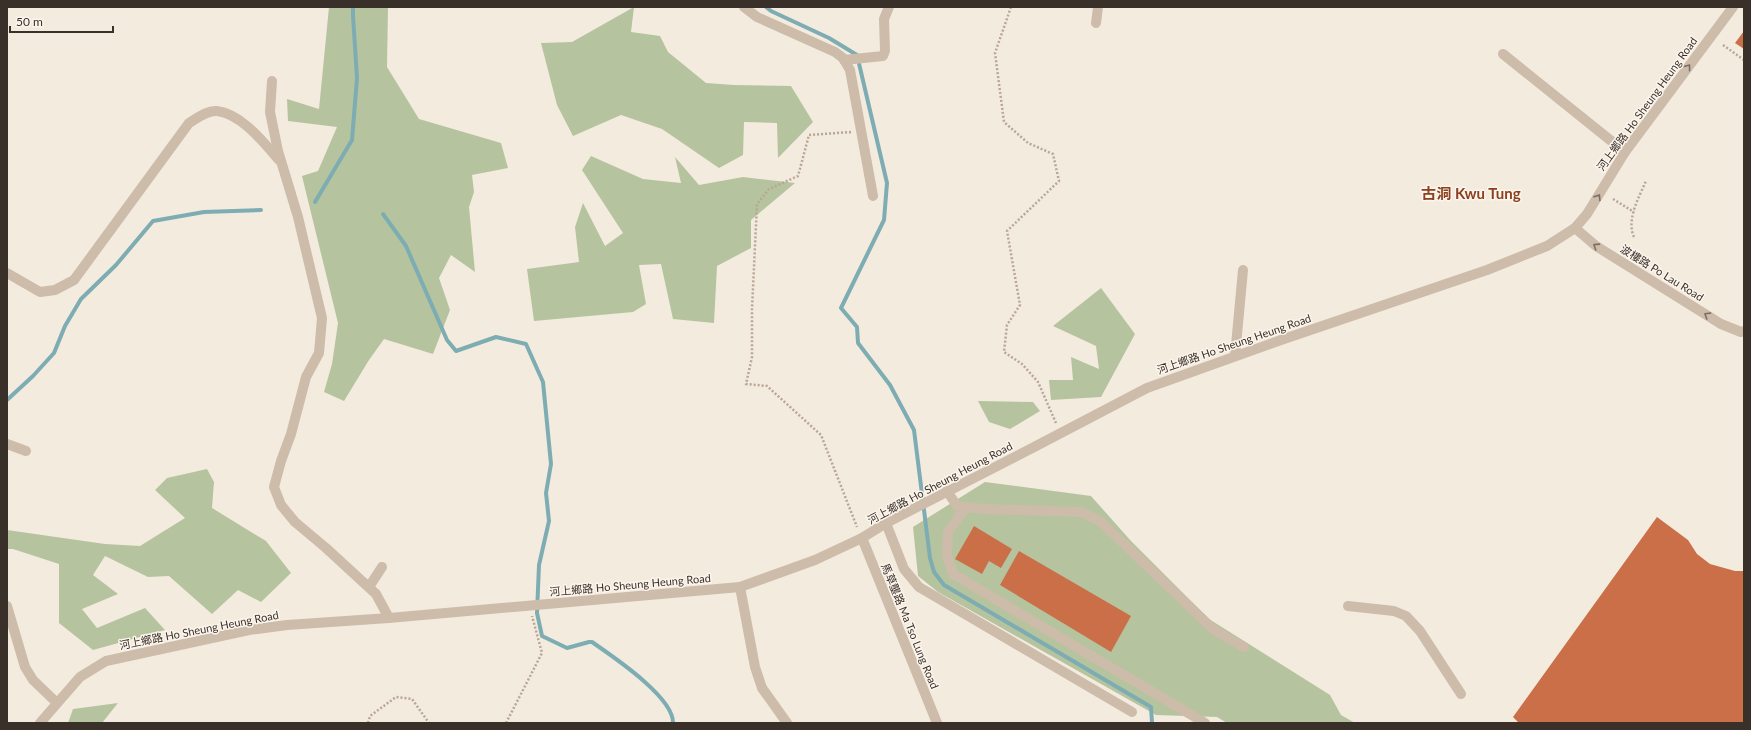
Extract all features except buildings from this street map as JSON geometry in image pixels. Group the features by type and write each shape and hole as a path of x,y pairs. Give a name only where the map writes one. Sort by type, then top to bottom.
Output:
{"street":[{"path":"744,7 757,17 835,52 844,60 850,70 873,196"},
{"path":"844,60 883,56 885,51 884,19 889,7"},
{"path":"1096,23 1098,7"},
{"name":"河上鄉路 Ho Sheung Heung Road","path":"40,723 80,677 106,660 249,630 288,625 389,618 740,587 814,560 862,538 886,523 1147,388 1235,356 1487,270 1547,246 1575,228 1587,214 1625,152 1733,7"},
{"path":"1503,54 1625,152"},
{"path":"272,81 270,112 282,163 298,217 322,318 319,353 306,377 291,434 281,461 274,487 282,505 295,522 376,594 389,618"},
{"path":"7,273 40,292 55,290 74,280 189,124 202,115 216,110 233,116 255,133 282,163"},
{"name":"波樓路 Po Lau Road","path":"1575,228 1596,246 1721,324 1743,331"},
{"path":"1235,356 1244,270"},
{"path":"7,444 26,451"},
{"path":"947,491 957,506 983,509 1082,512 1100,521 1214,630 1244,647"},
{"path":"966,507 948,532 947,556 953,574 1205,723"},
{"path":"886,523 904,569 919,587 1132,712"},
{"name":"馬草壟路 Ma Tso Lung Road","path":"862,538 937,723"},
{"path":"368,587 382,567"},
{"path":"740,587 754,667 762,688 787,723"},
{"path":"7,606 25,667 33,680 57,703"},
{"path":"1348,606 1394,611 1406,616 1420,631 1461,694"}],"path":[{"path":"1011,7 995,53 1004,122 1028,144 1053,154 1059,181 1007,231 1020,305 1007,325 1004,352 1022,364 1038,382 1061,433"},
{"path":"1723,45 1744,60"},
{"path":"861,131 809,135 798,176 769,189 757,204 752,310 752,357 746,384 767,386 821,435 862,538"},
{"path":"1634,237 1631,231 1634,212 1646,182"},
{"path":"1613,199 1634,212"},
{"path":"506,723 542,653 529,606"},
{"path":"368,723 370,716 396,697 412,699 429,723"}],"green space":[{"path":"329,7 388,7 387,67 419,119 501,143 508,168 472,175 474,192 469,207 475,272 451,255 439,278 450,310 433,354 384,339 369,360 344,401 324,392 332,364 338,323 302,176 318,171 337,127 288,121 287,99 319,109"},
{"path":"634,7 631,32 660,36 668,52 706,83 791,86 813,122 778,158 777,123 744,122 743,155 719,168 662,129 621,115 573,136 557,105 541,43 572,42"},
{"path":"591,156 643,179 681,183 675,157 699,185 743,177 795,183 751,220 751,248 717,266 714,323 673,319 661,264 639,265 646,304 633,312 534,321 527,269 579,262 575,227 583,203 605,246 623,233 582,170"},
{"path":"1101,288 1135,334 1101,397 1051,400 1049,380 1073,380 1071,357 1099,369 1096,346 1053,326"},
{"path":"978,401 1033,402 1040,411 1010,429 989,422"},
{"path":"207,469 214,482 212,508 266,541 291,573 261,602 238,590 212,614 169,576 148,577 105,556 93,575 118,594 82,609 97,628 145,608 165,630 93,650 59,623 59,564 13,549 7,549 7,530 105,544 140,546 185,518 155,490 167,478"},
{"path":"985,482 1091,496 1131,541 1209,619 1330,695 1341,715 1355,723 1227,723 1217,717 1156,715 938,592 918,576 913,527"},
{"path":"118,703 102,723 68,723 73,709"}],"waterway":[{"path":"315,202 352,140 357,78 353,7"},
{"path":"766,7 771,11 829,38 857,55 887,183 884,220 841,308 857,327 858,343 890,385 914,430 930,558 934,572 944,585 1151,707 1152,723"},
{"path":"7,400 33,376 54,353 65,326 81,299 116,265 153,221 204,212 261,210"},
{"path":"383,214 406,246 447,340 456,351 496,337 526,344 543,382 551,464 546,493 549,521 539,565 537,613 542,636 567,648 592,642 627,667 653,690 664,701 671,713 673,723"}],"district":[{"name":"古洞 Kwu Tung","path":"1471,194"}]}
